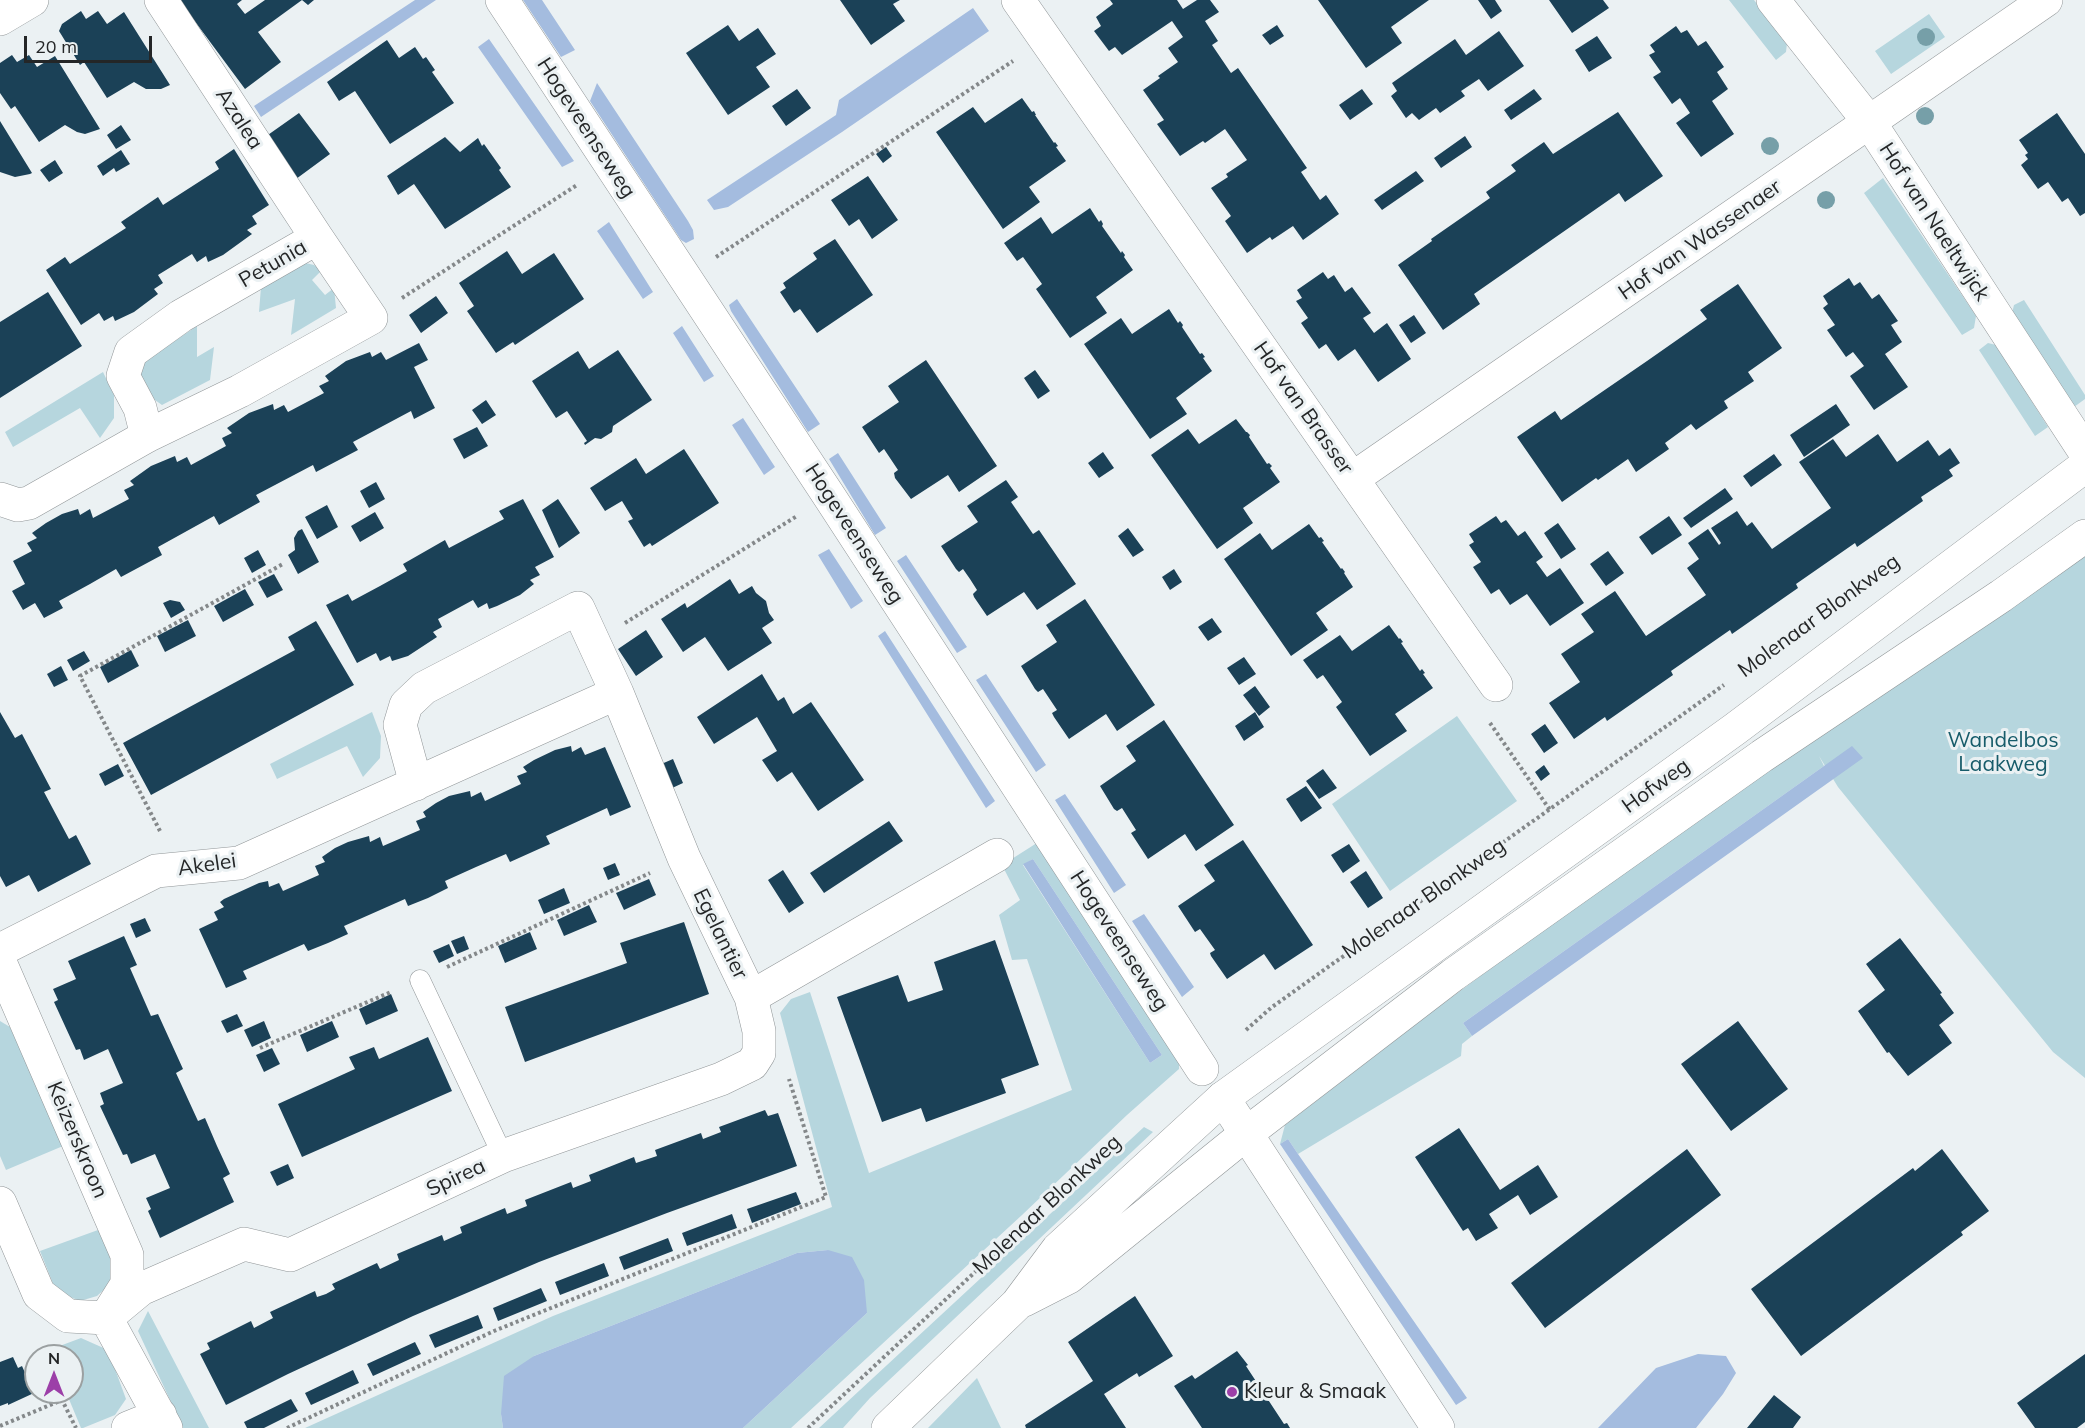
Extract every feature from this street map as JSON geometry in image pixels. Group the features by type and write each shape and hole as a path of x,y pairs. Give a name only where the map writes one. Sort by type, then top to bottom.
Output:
{"street":[{"path":"0,19 32,0"},
{"name":"Azalea","path":"161,0 317,238"},
{"name":"Hogeveenseweg","path":"502,0 829,496 1202,1069"},
{"name":"Hof van Brasser","path":"1018,0 1496,686"},
{"name":"Hof van Naeltwijck","path":"1773,0 1870,123 2085,452"},
{"name":"Hof van Wassenaer","path":"1352,479 2046,0"},
{"name":"Petunia","path":"147,436 140,408 123,376 130,352 181,316 317,238 371,318"},
{"path":"0,499 18,505 29,503 147,436 240,391 371,318"},
{"name":"Hofweg","path":"1222,1098 1735,729 2085,466"},
{"name":"Hofweg","path":"1247,1133 1463,968 1762,756 2001,596 2085,536"},
{"name":"Egelantier","path":"416,784 400,725 406,705 424,688 578,608 617,693 684,858 751,997 998,855"},
{"name":"Akelei","path":"0,950 156,871 239,863 617,693"},
{"name":"Keizerskroon","path":"0,962 127,1255 127,1284 106,1318"},
{"path":"751,997 759,1030 759,1053"},
{"name":"Spirea","path":"106,1318 141,1289 244,1244 290,1255 503,1156 721,1079 752,1064 759,1053"},
{"path":"1222,1098 1438,1428"},
{"name":"Molenaar Blonkweg","path":"888,1428 1017,1304 1058,1249 1222,1098"},
{"name":"Molenaar Blonkweg","path":"1017,1304 1069,1277 1247,1133"},
{"path":"0,1203 39,1294 68,1316 106,1318 163,1422 128,1428"}],"lane":[{"path":"420,980 503,1156"}],"path":[{"path":"685,277 1045,40"},
{"path":"371,318 610,164"},
{"path":"594,642 829,496"},
{"path":"179,869 80,676 283,564"},
{"name":"Molenaar Blonkweg","path":"1202,1069 1272,1007 1724,685"},
{"path":"1496,686 1474,701 1550,810"},
{"path":"260,1048 420,980 684,858"},
{"path":"287,1428 494,1331 826,1197 786,1068 759,1053"},
{"name":"Molenaar Blonkweg","path":"808,1428 1025,1226"},
{"path":"0,1426 62,1400 76,1428"}],"green space":[{"path":"1729,0 1754,0 1787,43 1786,52 1776,60"},
{"path":"1929,14 1945,37 1891,74 1875,51"},
{"path":"1883,178 1976,316 1974,328 1962,335 1864,193"},
{"path":"301,262 314,265 322,270 312,280 325,295 334,288 336,308 291,335 295,299 259,312 261,287"},
{"path":"2024,300 2085,395 2085,399 2074,407 2012,313 2014,305"},
{"path":"197,326 197,357 214,347 210,380 162,405 148,395 137,381 143,362"},
{"path":"1988,343 1996,345 2048,427 2035,436 1979,350"},
{"path":"103,372 114,395 114,418 100,438 80,408 13,447 5,432"},
{"name":"Wandelbos Laakweg","path":"2085,554 2085,1078 2053,1052 1838,787 1819,756 1824,766 1463,1023 1472,1036 1462,1044 1461,1056 1298,1154 1288,1139 1280,1144 1285,1125 1433,1011 1738,786"},
{"path":"372,712 381,736 380,758 363,777 347,746 277,779 270,764"},
{"path":"1457,716 1517,801 1390,891 1332,804"},
{"path":"1040,841 1179,1055 1179,1069 791,1428 743,1428 867,1313 828,1250 797,1253 534,1356 501,1414 503,1428 305,1428 553,1316 832,1207 780,1013 791,999 810,992 869,1173 1072,1090 1027,959 1012,960 999,915 1020,900 1004,869 1007,862","holes":["1033,859 1162,1055 1150,1063 1023,865"]},
{"path":"0,1021 10,1027 63,1146 6,1170 0,1156"},
{"path":"1144,1127 1153,1132 870,1398 843,1428 819,1428"},
{"path":"98,1230 115,1267 109,1285 97,1296 80,1301 56,1291 40,1251"},
{"path":"148,1311 209,1428 183,1428 138,1331"},
{"path":"81,1338 108,1350 126,1399 115,1415 81,1428 71,1404 84,1404 84,1344 65,1344"},
{"path":"977,1378 1001,1428 928,1428"}],"water":[{"path":"415,0 436,0 261,117 254,106"},
{"path":"523,0 542,0 575,50 561,57"},
{"path":"973,8 989,31 728,207 714,210 707,200 836,115 839,100"},
{"path":"489,39 574,161 562,167 478,47"},
{"path":"597,83 688,221 693,230 694,239 686,243 681,240 590,101"},
{"path":"609,222 653,292 643,299 597,231"},
{"path":"737,299 820,424 808,432 731,311 729,305"},
{"path":"682,326 714,376 704,382 673,333"},
{"path":"743,418 775,467 764,475 732,425"},
{"path":"838,453 886,528 875,535 829,459"},
{"path":"829,549 863,601 851,609 818,555"},
{"path":"906,555 967,647 957,653 897,561"},
{"path":"885,631 995,801 986,808 878,636"},
{"path":"986,674 1046,765 1036,772 976,680"},
{"path":"1852,746 1863,758 1472,1036 1463,1023"},
{"path":"1065,794 1126,885 1114,893 1055,800"},
{"path":"1033,859 1162,1055 1150,1063 1023,864"},
{"path":"1144,914 1194,987 1182,997 1132,921"},
{"path":"1288,1139 1467,1398 1456,1405 1280,1144"},
{"path":"828,1250 852,1257 864,1280 867,1313 743,1428 503,1428 501,1414 504,1376 534,1356 797,1253"},
{"path":"1698,1354 1726,1356 1736,1373 1723,1394 1696,1428 1598,1428 1656,1368"}],"building":[{"path":"179,0 242,0 237,4 245,14 265,0 302,0 258,32 281,62 245,89"},
{"path":"302,0 314,0 308,5"},
{"path":"840,0 900,0 893,4 905,21 871,45"},
{"path":"1110,0 1177,0 1183,9 1197,0 1210,0 1219,12 1205,21 1218,41 1212,45 1231,73 1238,68 1307,168 1301,172 1320,200 1326,195 1339,214 1303,240 1293,226 1272,240 1270,237 1247,253 1225,221 1231,216 1211,188 1228,177 1226,174 1247,160 1225,129 1180,156 1157,124 1164,120 1143,90 1178,62 1168,48 1183,37 1172,21 1122,55 1115,47 1109,51 1094,31 1101,26 1096,17 1113,4"},
{"path":"1318,0 1429,0 1391,27 1402,43 1366,68"},
{"path":"1478,0 1495,0 1502,11 1491,19"},
{"path":"1549,0 1603,0 1609,8 1572,33"},
{"path":"81,11 86,19 98,11 107,24 124,12 170,85 161,89 146,89 134,82 107,98 84,62 80,65 59,31 62,24"},
{"path":"728,25 739,41 758,28 776,54 756,67 770,87 728,115 686,53"},
{"path":"1277,25 1284,36 1270,45 1262,35"},
{"path":"1676,26 1681,33 1687,30 1698,46 1706,41 1724,67 1717,72 1728,89 1712,101 1734,134 1701,157 1676,123 1690,113 1680,98 1672,104 1653,77 1661,72 1649,55 1655,52 1650,45"},
{"path":"1499,31 1524,66 1488,91 1479,79 1461,91 1465,96 1440,113 1436,108 1419,120 1412,113 1406,118 1391,96 1397,91 1392,83 1455,39 1466,55"},
{"path":"1597,36 1612,58 1589,72 1575,50"},
{"path":"387,40 399,58 415,47 423,59 426,57 435,70 432,72 454,103 390,144 355,91 339,101 327,82"},
{"path":"12,55 17,62 29,55 37,67 55,56 100,129 85,134 65,125 39,142 15,106 11,109 0,93 0,63"},
{"path":"797,89 811,108 786,126 772,106"},
{"path":"1362,89 1373,104 1350,120 1339,105"},
{"path":"1534,89 1542,99 1511,120 1504,110"},
{"path":"1022,98 1032,112 1034,111 1066,161 1029,187 1040,202 1003,229 936,132 973,107 985,123"},
{"path":"1618,112 1663,176 1625,202 1619,193 1474,294 1480,304 1443,330 1398,265 1490,198 1486,192 1516,171 1511,165 1544,142 1553,154"},
{"path":"299,113 330,154 296,179 265,137"},
{"path":"2057,113 2085,154 2085,213 2080,216 2068,198 2062,202 2048,182 2038,189 2021,165 2028,159 2025,155 2028,153 2019,140"},
{"path":"0,121 32,173 15,177 0,172"},
{"path":"121,125 131,140 116,149 107,135"},
{"path":"1465,136 1472,147 1441,168 1434,158"},
{"path":"445,137 460,152 478,138 501,168 499,170 511,187 445,229 414,184 398,195 387,176"},
{"path":"886,147 892,156 883,163 876,154"},
{"path":"234,149 269,205 252,216 257,224 247,230 252,234 223,255 208,262 206,256 197,262 192,254 158,275 163,283 154,289 158,294 134,312 115,321 113,316 104,321 99,313 81,325 46,270 65,257 70,264 126,228 121,222 158,197 163,205 219,169 215,162"},
{"path":"121,150 130,164 116,172 114,168 103,176 97,166"},
{"path":"55,160 63,173 49,182 40,170"},
{"path":"1416,171 1424,181 1382,210 1374,200"},
{"path":"868,176 898,220 872,239 859,219 849,226 831,200"},
{"path":"1090,208 1099,222 1101,220 1102,226 1121,253 1122,251 1125,255 1124,257 1133,270 1096,297 1107,313 1070,338 1036,289 1042,284 1023,257 1017,261 1004,243 1041,217 1052,234"},
{"path":"835,239 873,295 817,333 800,309 794,313 780,292 786,288 783,283 817,259 813,253"},
{"path":"507,251 522,274 554,253 584,299 515,345 513,342 496,353 467,311 474,306 459,283"},
{"path":"1323,272 1328,279 1334,275 1345,292 1352,287 1371,313 1363,318 1374,333 1387,323 1411,359 1378,382 1355,349 1338,361 1326,344 1319,349 1301,323 1308,318 1296,301 1302,298 1297,290"},
{"path":"1849,278 1854,286 1860,282 1872,299 1879,294 1898,321 1891,325 1902,342 1885,354 1908,387 1874,410 1850,376 1864,366 1853,352 1846,357 1827,330 1835,325 1823,308 1828,304 1823,296"},
{"path":"1738,284 1782,348 1748,372 1754,381 1724,401 1728,408 1696,430 1691,424 1665,443 1669,449 1636,472 1628,459 1562,502 1517,437 1555,411 1561,420 1647,361 1707,319 1700,310"},
{"path":"48,292 82,346 0,398 0,322"},
{"path":"436,296 448,313 421,333 409,315"},
{"path":"1169,309 1178,323 1180,321 1183,325 1182,327 1200,354 1202,353 1205,357 1203,358 1212,371 1176,398 1187,414 1150,439 1084,344 1121,318 1132,334"},
{"path":"1414,315 1426,333 1411,343 1399,325"},
{"path":"419,343 428,360 414,367 435,408 414,419 411,411 353,442 358,450 316,472 313,465 256,495 260,502 219,525 214,516 158,547 162,555 121,577 116,569 59,601 63,608 44,618 35,603 23,610 12,591 25,584 13,561 32,551 27,543 37,538 32,533 46,523 62,514 78,509 80,515 90,509 93,518 129,499 124,490 134,485 130,481 151,466 175,456 177,462 187,457 191,465 226,446 222,438 232,433 227,428 249,413 273,404 274,410 284,405 288,412 324,393 319,386 329,381 325,376 346,361 370,352 372,357 381,352 386,360"},
{"path":"618,350 652,400 613,426 612,432 601,439 595,438 585,445 587,441 567,411 556,418 532,381 578,351 589,369"},
{"path":"926,360 997,466 959,492 948,475 911,499 895,478 894,473 898,470 884,449 879,453 862,427 899,402 888,386"},
{"path":"1035,370 1050,391 1038,399 1024,378"},
{"path":"486,400 496,415 482,424 472,410"},
{"path":"1836,404 1850,425 1804,457 1790,435"},
{"path":"1236,419 1250,435 1249,437 1267,464 1272,466 1270,468 1280,482 1243,508 1253,523 1217,549 1151,455 1188,429 1199,444"},
{"path":"477,427 488,446 464,459 453,439"},
{"path":"1878,434 1897,462 1928,440 1939,456 1950,448 1960,463 1949,470 1953,476 1921,497 1923,501 1857,547 1855,543 1796,584 1798,588 1732,634 1730,630 1671,671 1673,675 1607,721 1605,717 1574,739 1549,703 1580,682 1561,654 1594,632 1581,614 1615,591 1646,636 1706,595 1687,568 1699,559 1688,543 1708,529 1719,545 1721,543 1711,528 1737,511 1747,526 1752,522 1772,549 1831,508 1799,462 1833,439 1846,457"},
{"path":"684,449 719,503 652,546 650,543 644,547 628,521 633,519 622,501 605,511 590,488 636,458 646,474"},
{"path":"1103,452 1114,468 1099,478 1088,463"},
{"path":"1774,454 1782,465 1751,487 1743,476"},
{"path":"1006,480 1018,497 1011,502 1033,534 1039,530 1076,584 1037,610 1024,592 987,616 974,597 973,594 977,590 970,579 963,569 959,572 956,569 941,546 978,522 967,506"},
{"path":"376,482 385,499 369,508 360,491"},
{"path":"1725,488 1733,499 1691,528 1683,518"},
{"path":"523,499 554,557 535,567 540,575 530,580 534,584 520,595 489,609 487,603 478,608 473,600 438,619 442,627 433,632 437,637 408,656 392,661 390,656 380,661 376,653 357,663 326,605 348,594 352,601 380,586 407,571 403,564 445,540 449,548 504,519 499,511"},
{"path":"558,499 580,533 559,548 542,510"},
{"path":"327,505 338,527 317,539 305,517"},
{"path":"375,512 384,528 360,542 351,526"},
{"path":"1496,516 1501,523 1506,520 1518,536 1525,531 1543,557 1536,562 1547,577 1560,568 1584,603 1550,626 1527,594 1510,605 1499,589 1491,594 1473,567 1481,562 1469,545 1474,542 1469,534"},
{"path":"1669,516 1682,535 1652,555 1639,537"},
{"path":"1558,523 1576,549 1561,559 1544,533"},
{"path":"1309,524 1324,541 1322,542 1345,572 1353,587 1316,613 1328,630 1291,656 1224,559 1260,533 1272,550"},
{"path":"1128,528 1144,550 1133,557 1118,536"},
{"path":"302,529 319,562 298,574 288,555 295,550 294,538"},
{"path":"258,550 266,565 252,573 244,558"},
{"path":"1608,551 1624,573 1606,586 1590,564"},
{"path":"1174,569 1182,582 1170,590 1162,577"},
{"path":"274,574 283,590 267,598 258,582"},
{"path":"730,579 739,594 752,586 756,593 766,601 769,613 774,620 762,628 772,643 728,671 705,637 683,652 661,619 685,603 687,608"},
{"path":"245,589 254,605 223,622 214,606"},
{"path":"1085,599 1155,705 1117,731 1106,714 1069,739 1052,713 1057,710 1043,689 1038,692 1035,689 1021,666 1057,642 1046,625"},
{"path":"170,600 180,602 185,610 171,618 163,603"},
{"path":"1212,618 1222,632 1208,641 1198,627"},
{"path":"188,620 196,636 165,652 157,636"},
{"path":"316,621 354,685 151,795 123,743 295,650 288,637"},
{"path":"1389,625 1403,642 1401,643 1420,671 1422,669 1425,673 1423,674 1433,688 1395,714 1407,731 1370,756 1336,707 1342,702 1323,675 1317,679 1303,660 1340,635 1352,651"},
{"path":"646,630 663,657 636,676 618,649"},
{"path":"131,650 139,666 108,683 100,667"},
{"path":"84,651 90,661 73,671 67,660"},
{"path":"1244,657 1256,674 1239,685 1227,668"},
{"path":"61,666 68,680 54,687 47,674"},
{"path":"762,674 778,701 784,697 793,714 811,702 864,780 818,811 792,772 777,782 762,760 777,751 757,717 714,744 697,717"},
{"path":"1255,686 1270,707 1259,716 1243,695"},
{"path":"0,712 15,738 22,734 51,789 44,792 69,839 76,835 91,864 38,892 29,875 6,887 0,876"},
{"path":"1255,712 1264,727 1244,741 1235,726"},
{"path":"1164,720 1234,825 1196,851 1185,834 1148,859 1131,833 1136,830 1122,808 1117,811 1114,809 1100,786 1136,761 1126,746"},
{"path":"1545,724 1558,743 1544,753 1531,734"},
{"path":"571,746 572,752 581,747 585,755 605,747 631,807 610,816 607,808 546,836 550,844 510,862 506,854 476,867 445,881 448,888 428,898 408,906 405,899 344,926 348,934 328,943 308,951 304,944 243,971 247,979 226,988 199,929 218,920 214,912 224,907 220,902 224,899 268,881 269,887 279,883 283,891 319,875 315,866 325,862 322,857 335,848 369,836 370,842 380,837 383,846 420,830 416,821 426,817 423,812 449,796 470,791 471,797 481,792 485,801 521,784 517,776 527,772 523,767 555,750"},
{"path":"673,759 683,783 670,789 659,765"},
{"path":"118,764 124,776 105,786 99,774"},
{"path":"1544,765 1550,774 1541,781 1535,772"},
{"path":"1323,769 1337,788 1319,799 1306,781"},
{"path":"1306,786 1322,808 1301,822 1286,799"},
{"path":"889,821 903,841 824,893 810,873"},
{"path":"1243,840 1313,945 1275,970 1264,954 1227,979 1211,956 1210,953 1215,950 1200,929 1195,932 1178,906 1215,881 1204,865"},
{"path":"1349,844 1360,861 1343,873 1331,855"},
{"path":"615,863 620,875 608,880 603,868"},
{"path":"783,870 804,903 789,913 768,880"},
{"path":"1366,871 1383,898 1368,908 1350,882"},
{"path":"649,879 656,895 624,910 616,893"},
{"path":"564,888 570,903 544,914 538,900"},
{"path":"589,905 597,922 564,936 557,920"},
{"path":"145,918 151,931 136,938 130,924"},
{"path":"684,922 709,994 525,1062 505,1007 627,963 620,943"},
{"path":"530,932 537,949 505,963 498,946"},
{"path":"124,936 137,965 130,968 151,1016 158,1014 183,1069 176,1073 198,1121 205,1118 230,1174 223,1178 234,1202 160,1238 148,1211 151,1209 146,1198 170,1188 155,1154 131,1164 127,1154 123,1155 100,1106 104,1104 100,1093 123,1083 108,1049 84,1060 80,1049 76,1050 54,1002 58,1000 53,989 76,979 68,961"},
{"path":"464,936 469,949 457,954 451,941"},
{"path":"1900,938 1942,993 1940,994 1954,1013 1939,1025 1952,1043 1908,1076 1889,1052 1887,1053 1858,1011 1885,990 1866,964"},
{"path":"995,940 1039,1065 1001,1079 1006,1093 926,1122 921,1108 882,1122 837,997 898,975 908,1002 943,990 934,962"},
{"path":"449,944 454,956 439,963 433,951"},
{"path":"391,994 398,1011 366,1025 359,1009"},
{"path":"237,1014 243,1026 227,1033 221,1021"},
{"path":"264,1021 271,1038 252,1047 244,1030"},
{"path":"332,1021 339,1037 307,1052 300,1035"},
{"path":"1738,1021 1788,1089 1731,1131 1681,1064"},
{"path":"428,1037 452,1091 302,1157 278,1104 355,1069 349,1057 374,1047 379,1059"},
{"path":"272,1048 280,1064 264,1072 256,1055"},
{"path":"765,1110 768,1116 778,1113 797,1166 539,1262 413,1316 226,1405 200,1354 210,1349 207,1343 251,1321 254,1328 273,1318 270,1312 315,1291 317,1297 326,1294 335,1289 332,1284 377,1263 380,1269 399,1260 397,1254 442,1235 444,1241 462,1233 460,1227 505,1208 507,1214 527,1206 525,1200 571,1182 573,1188 591,1181 589,1175 634,1157 636,1163 657,1156 655,1150 701,1133 703,1139 721,1132 719,1127"},
{"path":"1459,1128 1500,1190 1538,1165 1558,1197 1530,1215 1518,1195 1489,1214 1498,1228 1476,1241 1468,1228 1463,1231 1415,1157"},
{"path":"1687,1149 1721,1195 1545,1328 1511,1283"},
{"path":"1942,1149 1989,1211 1961,1232 1963,1235 1801,1356 1751,1289 1913,1168 1915,1171"},
{"path":"288,1164 294,1178 277,1186 270,1172"},
{"path":"796,1192 801,1204 752,1223 747,1209"},
{"path":"732,1214 737,1228 687,1246 682,1233"},
{"path":"668,1238 673,1251 624,1270 619,1257"},
{"path":"604,1263 609,1276 560,1295 555,1282"},
{"path":"541,1288 547,1301 498,1321 493,1308"},
{"path":"1135,1296 1173,1356 1139,1377 1137,1373 1104,1394 1126,1428 1026,1428 1025,1425 1093,1381 1068,1342"},
{"path":"478,1315 483,1328 435,1348 429,1335"},
{"path":"415,1342 421,1354 373,1376 367,1364"},
{"path":"1237,1351 1284,1424 1287,1423 1290,1428 1202,1428 1174,1386 1192,1375 1195,1379"},
{"path":"2085,1354 2085,1422 2077,1428 2035,1428 2017,1403"},
{"path":"13,1357 18,1368 22,1366 24,1398 0,1406 0,1362"},
{"path":"353,1370 359,1383 311,1405 305,1393"},
{"path":"1774,1395 1801,1417 1793,1428 1747,1428"},
{"path":"291,1399 298,1411 264,1428 247,1428 244,1422"}],"place":[{"name":"Kleur & Smaak","path":"1232,1392"}]}
